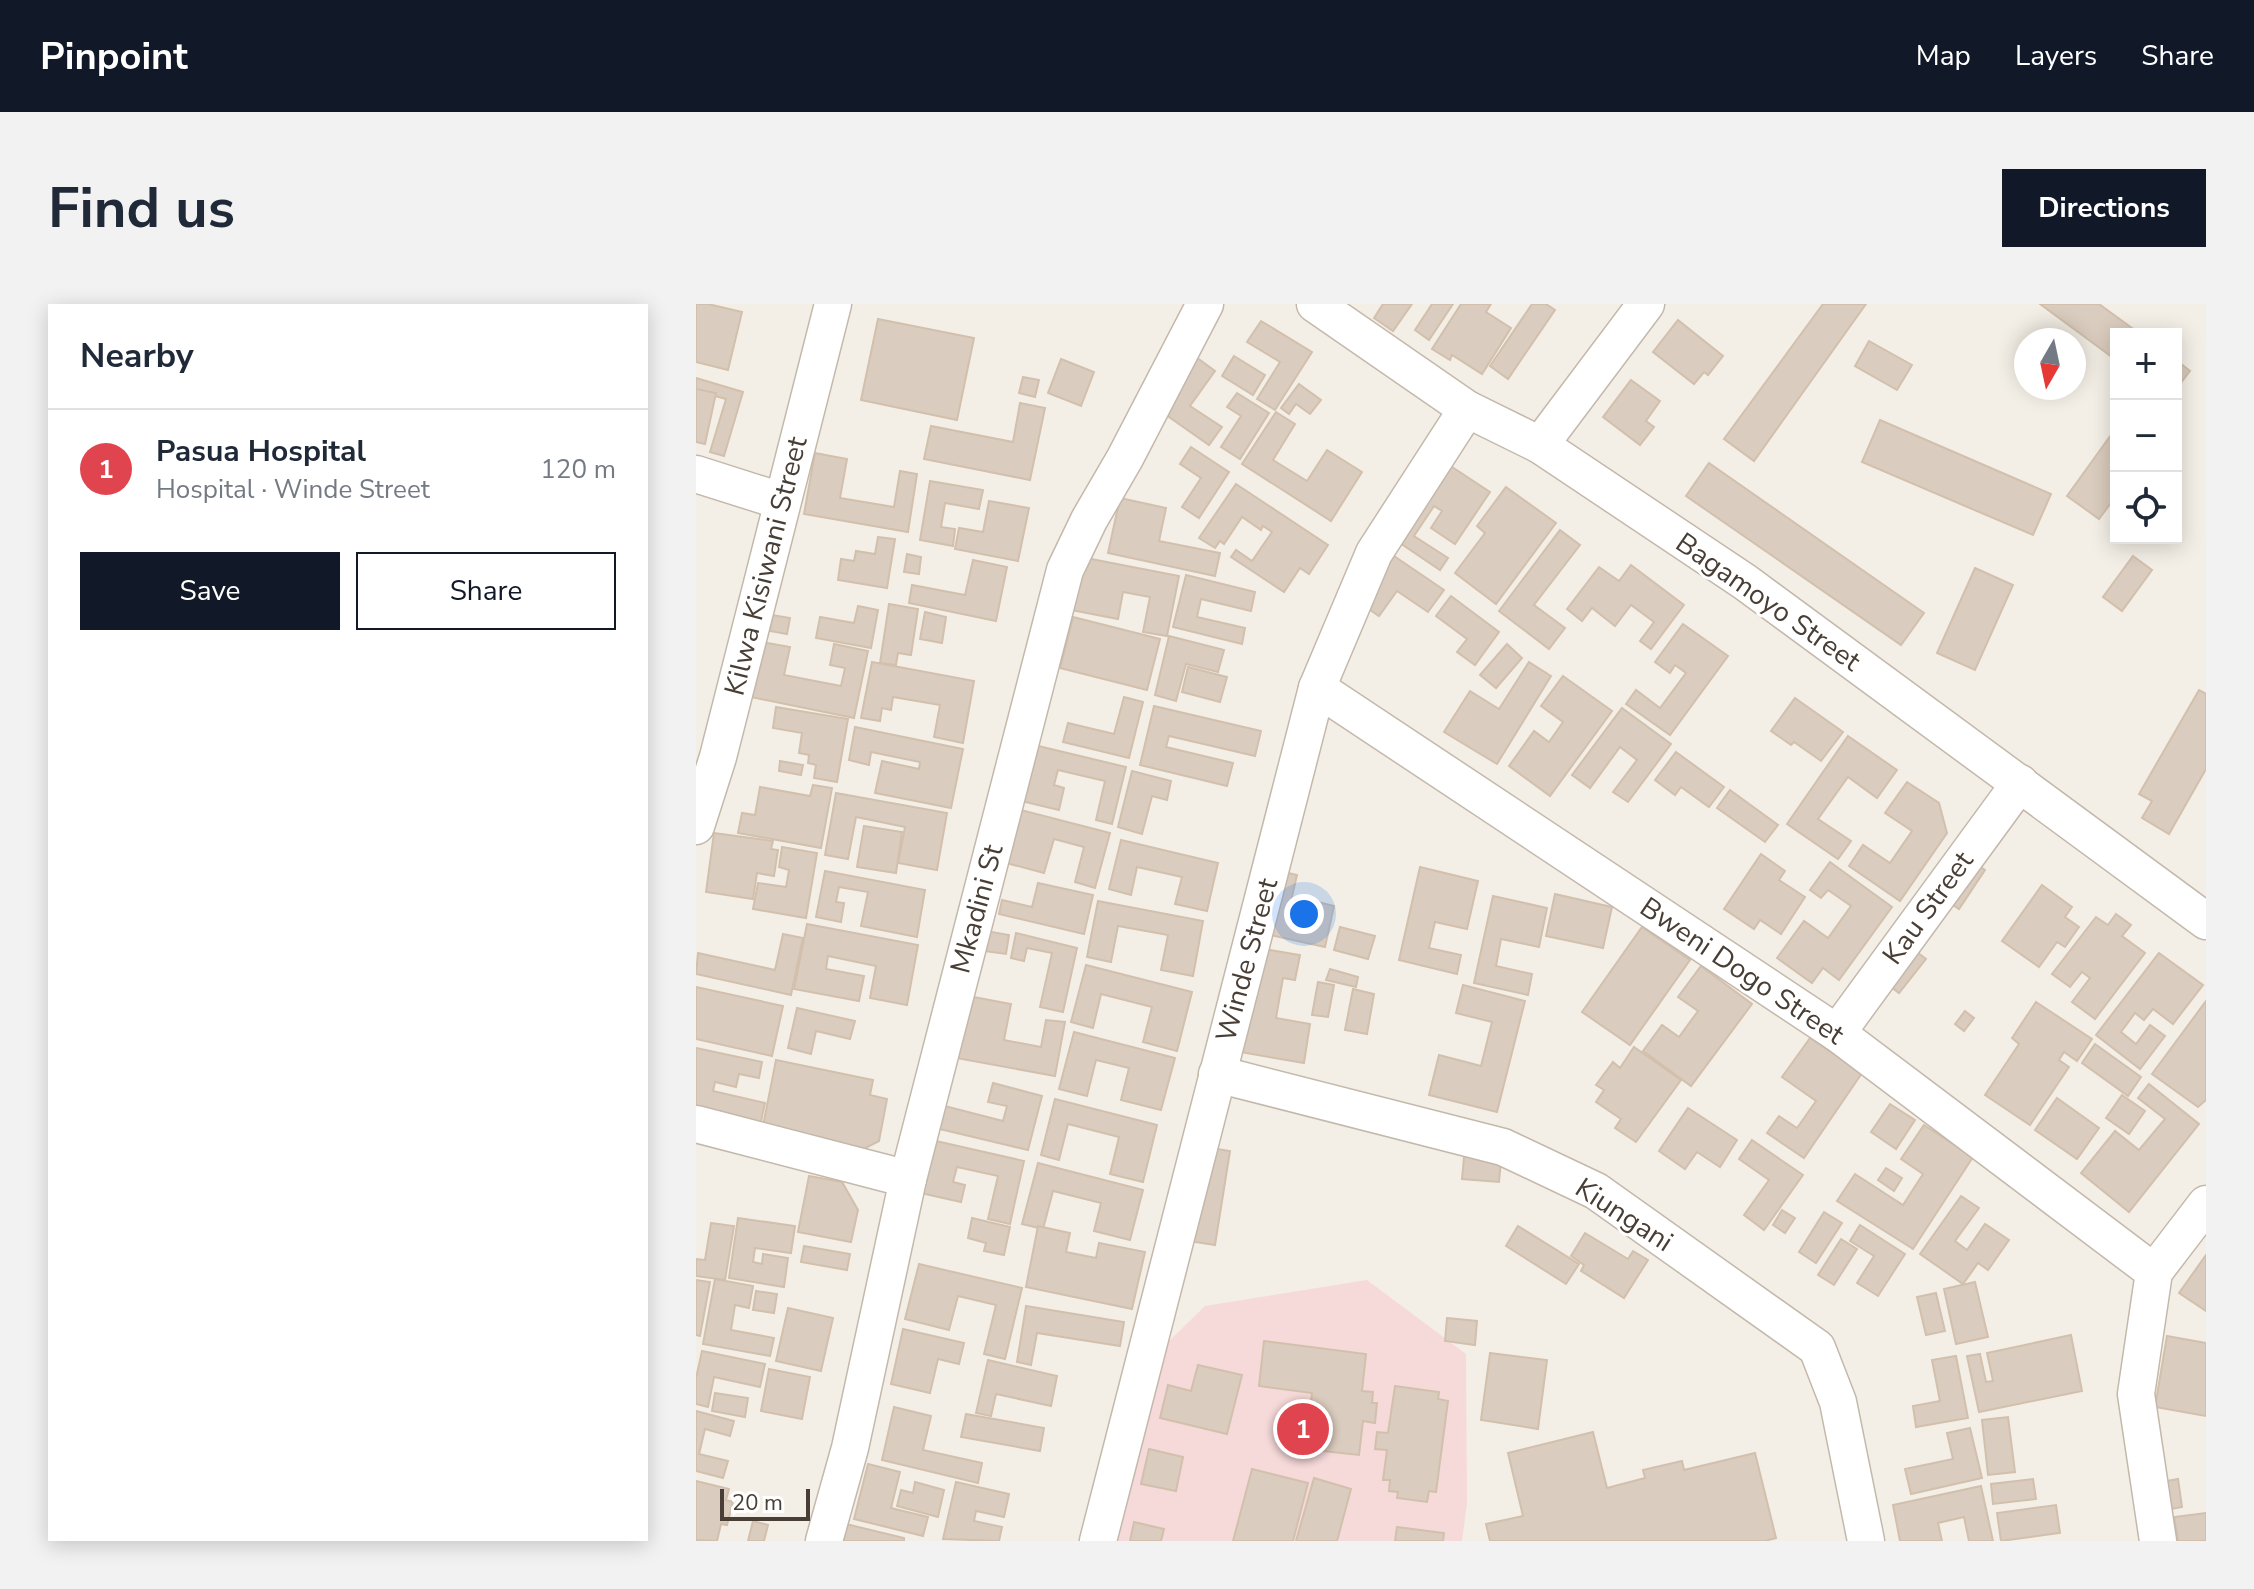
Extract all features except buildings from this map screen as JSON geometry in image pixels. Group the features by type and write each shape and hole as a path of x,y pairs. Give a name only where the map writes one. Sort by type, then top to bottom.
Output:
{"street":[{"name":"Kilwa Kisiwani Street","path":"696,826 707,754 781,501 833,304"},
{"name":"Mkadini St","path":"824,1541 850,1448 908,1179 1065,570 1205,304"},
{"name":"Bagamoyo Street","path":"1315,304 1467,409 1540,445 1745,582 2206,921"},
{"path":"1540,445 1646,304"},
{"name":"Winde Street","path":"1098,1541 1317,688 1374,553 1467,409"},
{"path":"696,474 781,501"},
{"name":"Bweni Dogo Street","path":"1317,688 1837,1033 2154,1272"},
{"name":"Kau Street","path":"1837,1033 2020,783"},
{"name":"Kiungani","path":"1217,1074 1503,1147 1596,1191 1817,1348 1838,1402 1866,1541"},
{"path":"696,1124 908,1179"},
{"path":"2158,1541 2136,1394 2154,1272 2206,1204"}],"shaded area":[{"path":"1367,1280 1466,1354 1467,1503 1462,1541 1110,1541 1158,1352 1205,1306"}],"place":[{"name":"Pasua Hospital","path":"1303,1429"}]}
